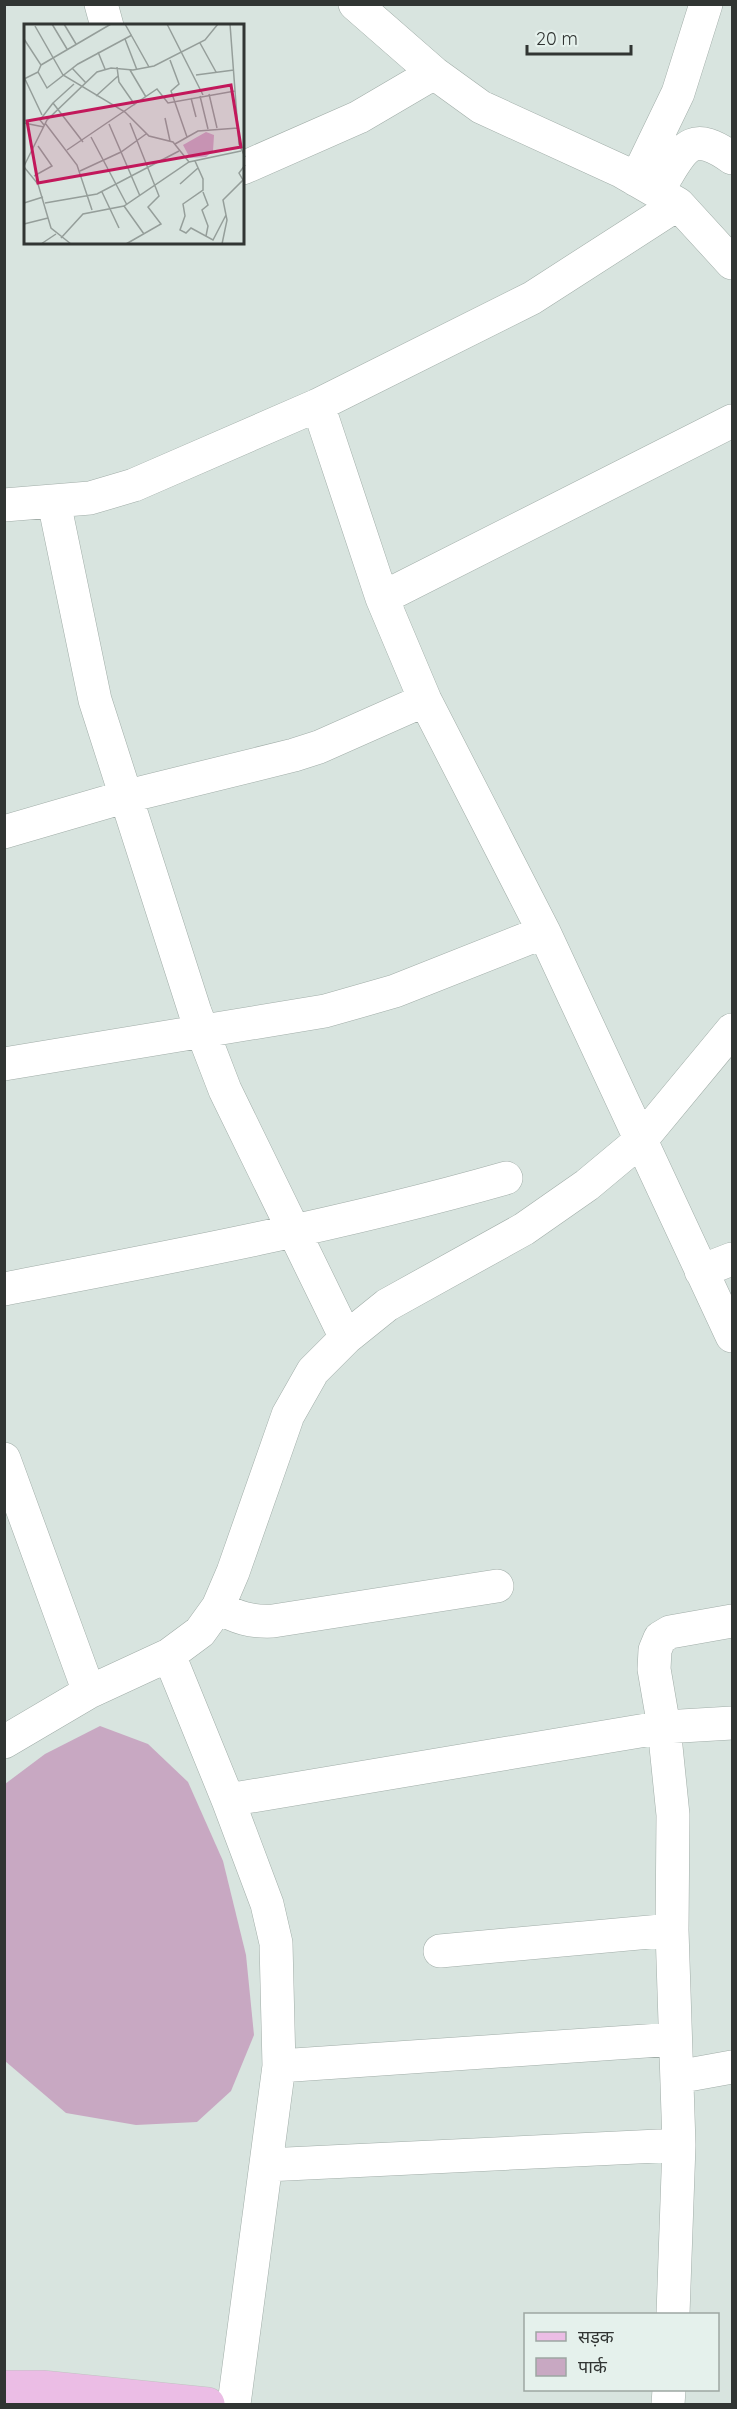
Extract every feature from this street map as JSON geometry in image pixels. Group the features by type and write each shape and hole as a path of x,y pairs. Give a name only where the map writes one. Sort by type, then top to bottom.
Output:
{"main road":[{"path":"4,2387 42,2387 169,2402 208,2404"}],"street":[{"path":"101,4 106,24"},
{"path":"355,4 434,73 481,107 657,192 732,262"},
{"path":"657,192 678,93 706,4"},
{"path":"244,168 359,117 434,73"},
{"path":"4,505 90,498 134,485 318,405 532,298 657,192 685,150 694,142 706,142 732,158"},
{"path":"318,405 382,598 425,700 544,932 732,1336"},
{"path":"382,598 732,421"},
{"path":"54,502 95,700 124,797 202,1031 225,1090 295,1229 346,1338"},
{"path":"4,832 124,797 302,752 425,700"},
{"path":"4,1064 325,1011 365,1002 544,932"},
{"path":"4,1742 89,1692 168,1655 200,1632 218,1607 233,1572 288,1415 313,1371 346,1338 387,1305 525,1229 587,1185 641,1140 732,1030"},
{"path":"4,1289 436,1199 506,1178"},
{"path":"700,1271 732,1258"},
{"path":"4,1459 89,1692"},
{"path":"218,1607 237,1618 254,1622 273,1621 497,1586"},
{"path":"673,2313 679,2145 672,1930 673,1815 664,1727 654,1669 655,1650 660,1638 670,1632 732,1621"},
{"path":"168,1655 228,1800 267,1904 276,1942 279,2067 234,2404"},
{"path":"228,1800 664,1727 732,1723"},
{"path":"440,1951 672,1930"},
{"path":"279,2067 675,2039"},
{"path":"676,2077 732,2067"},
{"path":"266,2165 679,2145"}],"green space":[{"path":"100,1726 148,1744 188,1782 223,1861 246,1955 254,2035 231,2091 197,2122 136,2125 66,2113 5,2061 5,1784 45,1754"}]}
